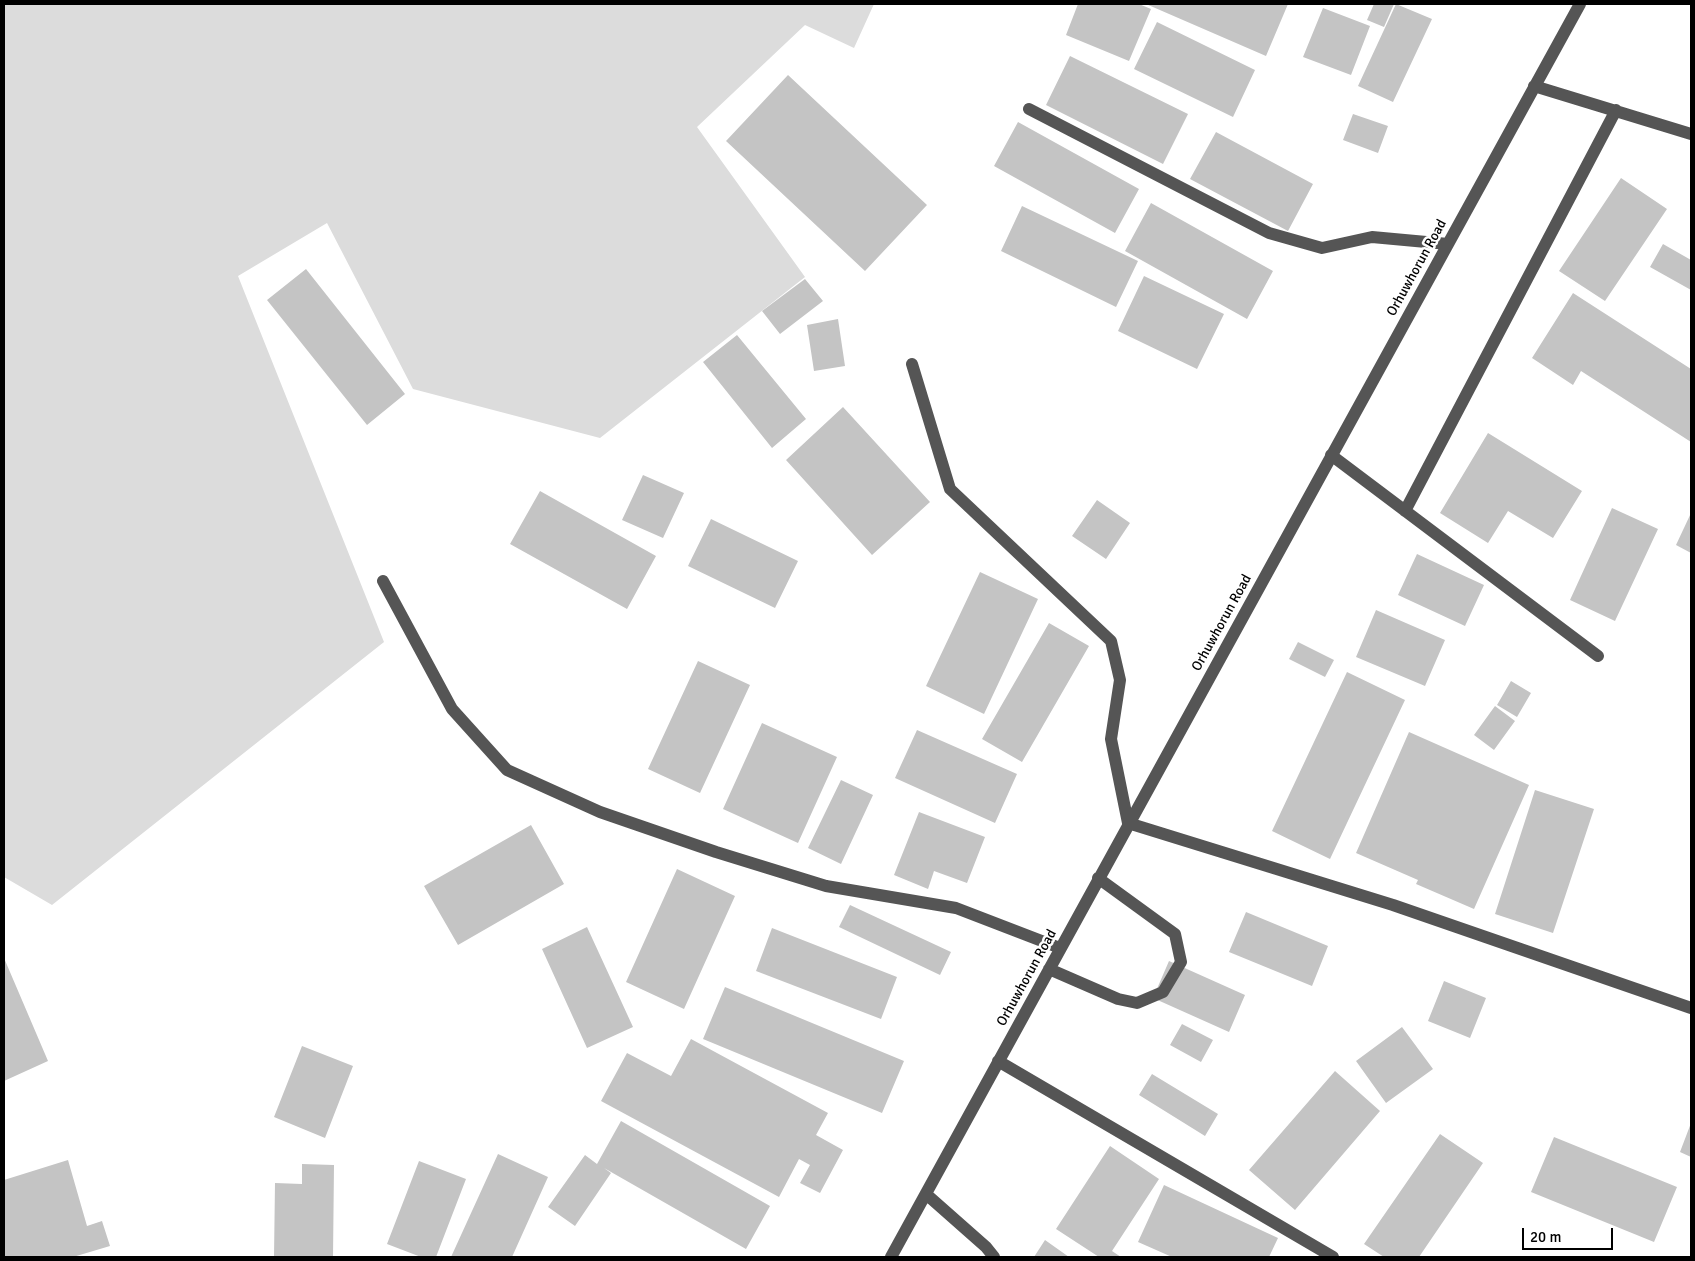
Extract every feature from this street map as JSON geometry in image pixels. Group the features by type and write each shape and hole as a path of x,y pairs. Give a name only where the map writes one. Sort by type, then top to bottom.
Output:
{"street":[{"name":"Orhuwhorun Road","path":"892,1257 1128,823 1580,4"},
{"path":"1534,86 1691,134"},
{"path":"1029,109 1269,233 1322,248 1372,237 1448,244"},
{"path":"1405,511 1616,110"},
{"path":"912,364 950,489 1111,641 1120,680 1111,738 1128,823 1393,905 1691,1008"},
{"path":"1331,455 1598,656"},
{"path":"383,581 452,709 507,770 600,812 716,852 826,886 956,908 1060,948"},
{"path":"1049,969 1118,999 1137,1003 1163,992 1181,962 1174,934 1098,878"},
{"path":"998,1061 1333,1257"},
{"path":"926,1194 986,1247 994,1257"}],"shaded area":[{"path":"4,4 874,4 854,48 805,25 697,127 805,277 600,438 413,389 327,223 238,276 384,642 52,905 4,877"}],"building":[{"path":"1078,4 1139,4 1151,9 1129,61 1066,35"},
{"path":"1146,4 1288,4 1266,56"},
{"path":"1374,4 1394,4 1384,27 1367,20"},
{"path":"1396,4 1432,19 1393,102 1358,86"},
{"path":"1323,8 1370,26 1351,75 1303,57"},
{"path":"1157,22 1255,70 1233,117 1134,69"},
{"path":"1070,56 1188,114 1163,164 1046,105"},
{"path":"788,75 927,205 865,271 726,141"},
{"path":"1353,114 1388,126 1378,153 1343,140"},
{"path":"1018,122 1139,189 1115,233 994,166"},
{"path":"1216,132 1313,184 1288,231 1190,179"},
{"path":"1621,178 1667,209 1605,301 1559,271"},
{"path":"1151,203 1273,271 1247,319 1125,251"},
{"path":"1022,206 1138,261 1116,307 1001,251"},
{"path":"1663,244 1691,260 1691,290 1650,267"},
{"path":"306,269 405,394 367,425 267,300"},
{"path":"1144,276 1224,314 1197,369 1118,331"},
{"path":"805,279 823,301 780,334 762,311"},
{"path":"1573,293 1691,369 1691,442 1581,371 1573,385 1532,358"},
{"path":"838,319 845,366 814,371 807,325"},
{"path":"737,335 806,419 772,448 703,362"},
{"path":"843,407 930,502 872,555 786,460"},
{"path":"1488,433 1582,491 1553,538 1508,511 1488,543 1440,513"},
{"path":"643,475 684,493 663,538 622,520"},
{"path":"540,491 656,556 627,609 510,544"},
{"path":"1097,500 1130,523 1106,559 1072,536"},
{"path":"1612,508 1658,529 1615,621 1570,600"},
{"path":"1691,513 1691,553 1676,545"},
{"path":"711,519 798,561 775,608 688,566"},
{"path":"1417,554 1484,585 1465,626 1398,595"},
{"path":"980,572 1038,599 984,714 926,686"},
{"path":"1376,610 1445,640 1425,686 1356,657"},
{"path":"1049,623 1089,646 1022,762 982,739"},
{"path":"1298,642 1334,660 1325,677 1289,659"},
{"path":"698,661 750,685 700,793 648,769"},
{"path":"1347,672 1405,700 1330,859 1272,831"},
{"path":"1511,681 1531,693 1517,717 1497,705"},
{"path":"1495,706 1515,721 1494,750 1474,735"},
{"path":"762,723 837,757 798,843 723,809"},
{"path":"917,730 1017,774 995,823 895,778"},
{"path":"1409,732 1529,785 1474,909 1416,884 1418,880 1356,853"},
{"path":"841,780 873,795 841,864 808,848"},
{"path":"1535,790 1594,809 1553,933 1495,914"},
{"path":"919,812 985,837 967,883 934,871 928,889 894,875"},
{"path":"531,825 564,884 458,945 424,886"},
{"path":"677,869 735,896 684,1009 626,982"},
{"path":"850,905 951,952 940,975 839,927"},
{"path":"1246,912 1328,946 1312,986 1229,952"},
{"path":"587,927 633,1027 587,1048 542,949"},
{"path":"772,928 897,977 881,1019 756,971"},
{"path":"4,958 48,1061 4,1081"},
{"path":"1169,961 1245,995 1229,1032 1153,998"},
{"path":"1444,981 1486,998 1470,1038 1428,1021"},
{"path":"725,987 904,1061 882,1113 703,1039"},
{"path":"1182,1024 1213,1040 1201,1062 1170,1045"},
{"path":"1402,1027 1433,1069 1386,1103 1356,1061"},
{"path":"691,1039 828,1113 816,1135 843,1150 820,1193 800,1183 810,1165 799,1159 779,1197 601,1101 627,1053 671,1076"},
{"path":"302,1046 353,1066 325,1138 274,1117"},
{"path":"1335,1071 1380,1111 1295,1210 1249,1170"},
{"path":"1152,1074 1218,1114 1205,1136 1139,1095"},
{"path":"621,1121 770,1206 746,1249 604,1168 611,1173 575,1226 548,1207 585,1155 597,1164"},
{"path":"1691,1123 1691,1157 1680,1152"},
{"path":"1440,1134 1483,1163 1419,1257 1384,1257 1364,1244"},
{"path":"1554,1137 1677,1187 1654,1242 1531,1192"},
{"path":"1110,1146 1159,1179 1112,1251 1121,1257 1099,1257 1056,1229"},
{"path":"498,1154 548,1177 512,1257 451,1257"},
{"path":"68,1160 87,1226 102,1221 110,1246 73,1257 4,1257 4,1180"},
{"path":"419,1161 466,1179 436,1257 421,1257 387,1244"},
{"path":"302,1164 334,1165 333,1257 274,1257 275,1183 302,1184"},
{"path":"1164,1185 1278,1238 1269,1257 1172,1257 1138,1242"},
{"path":"1045,1240 1069,1257 1034,1257"}]}
